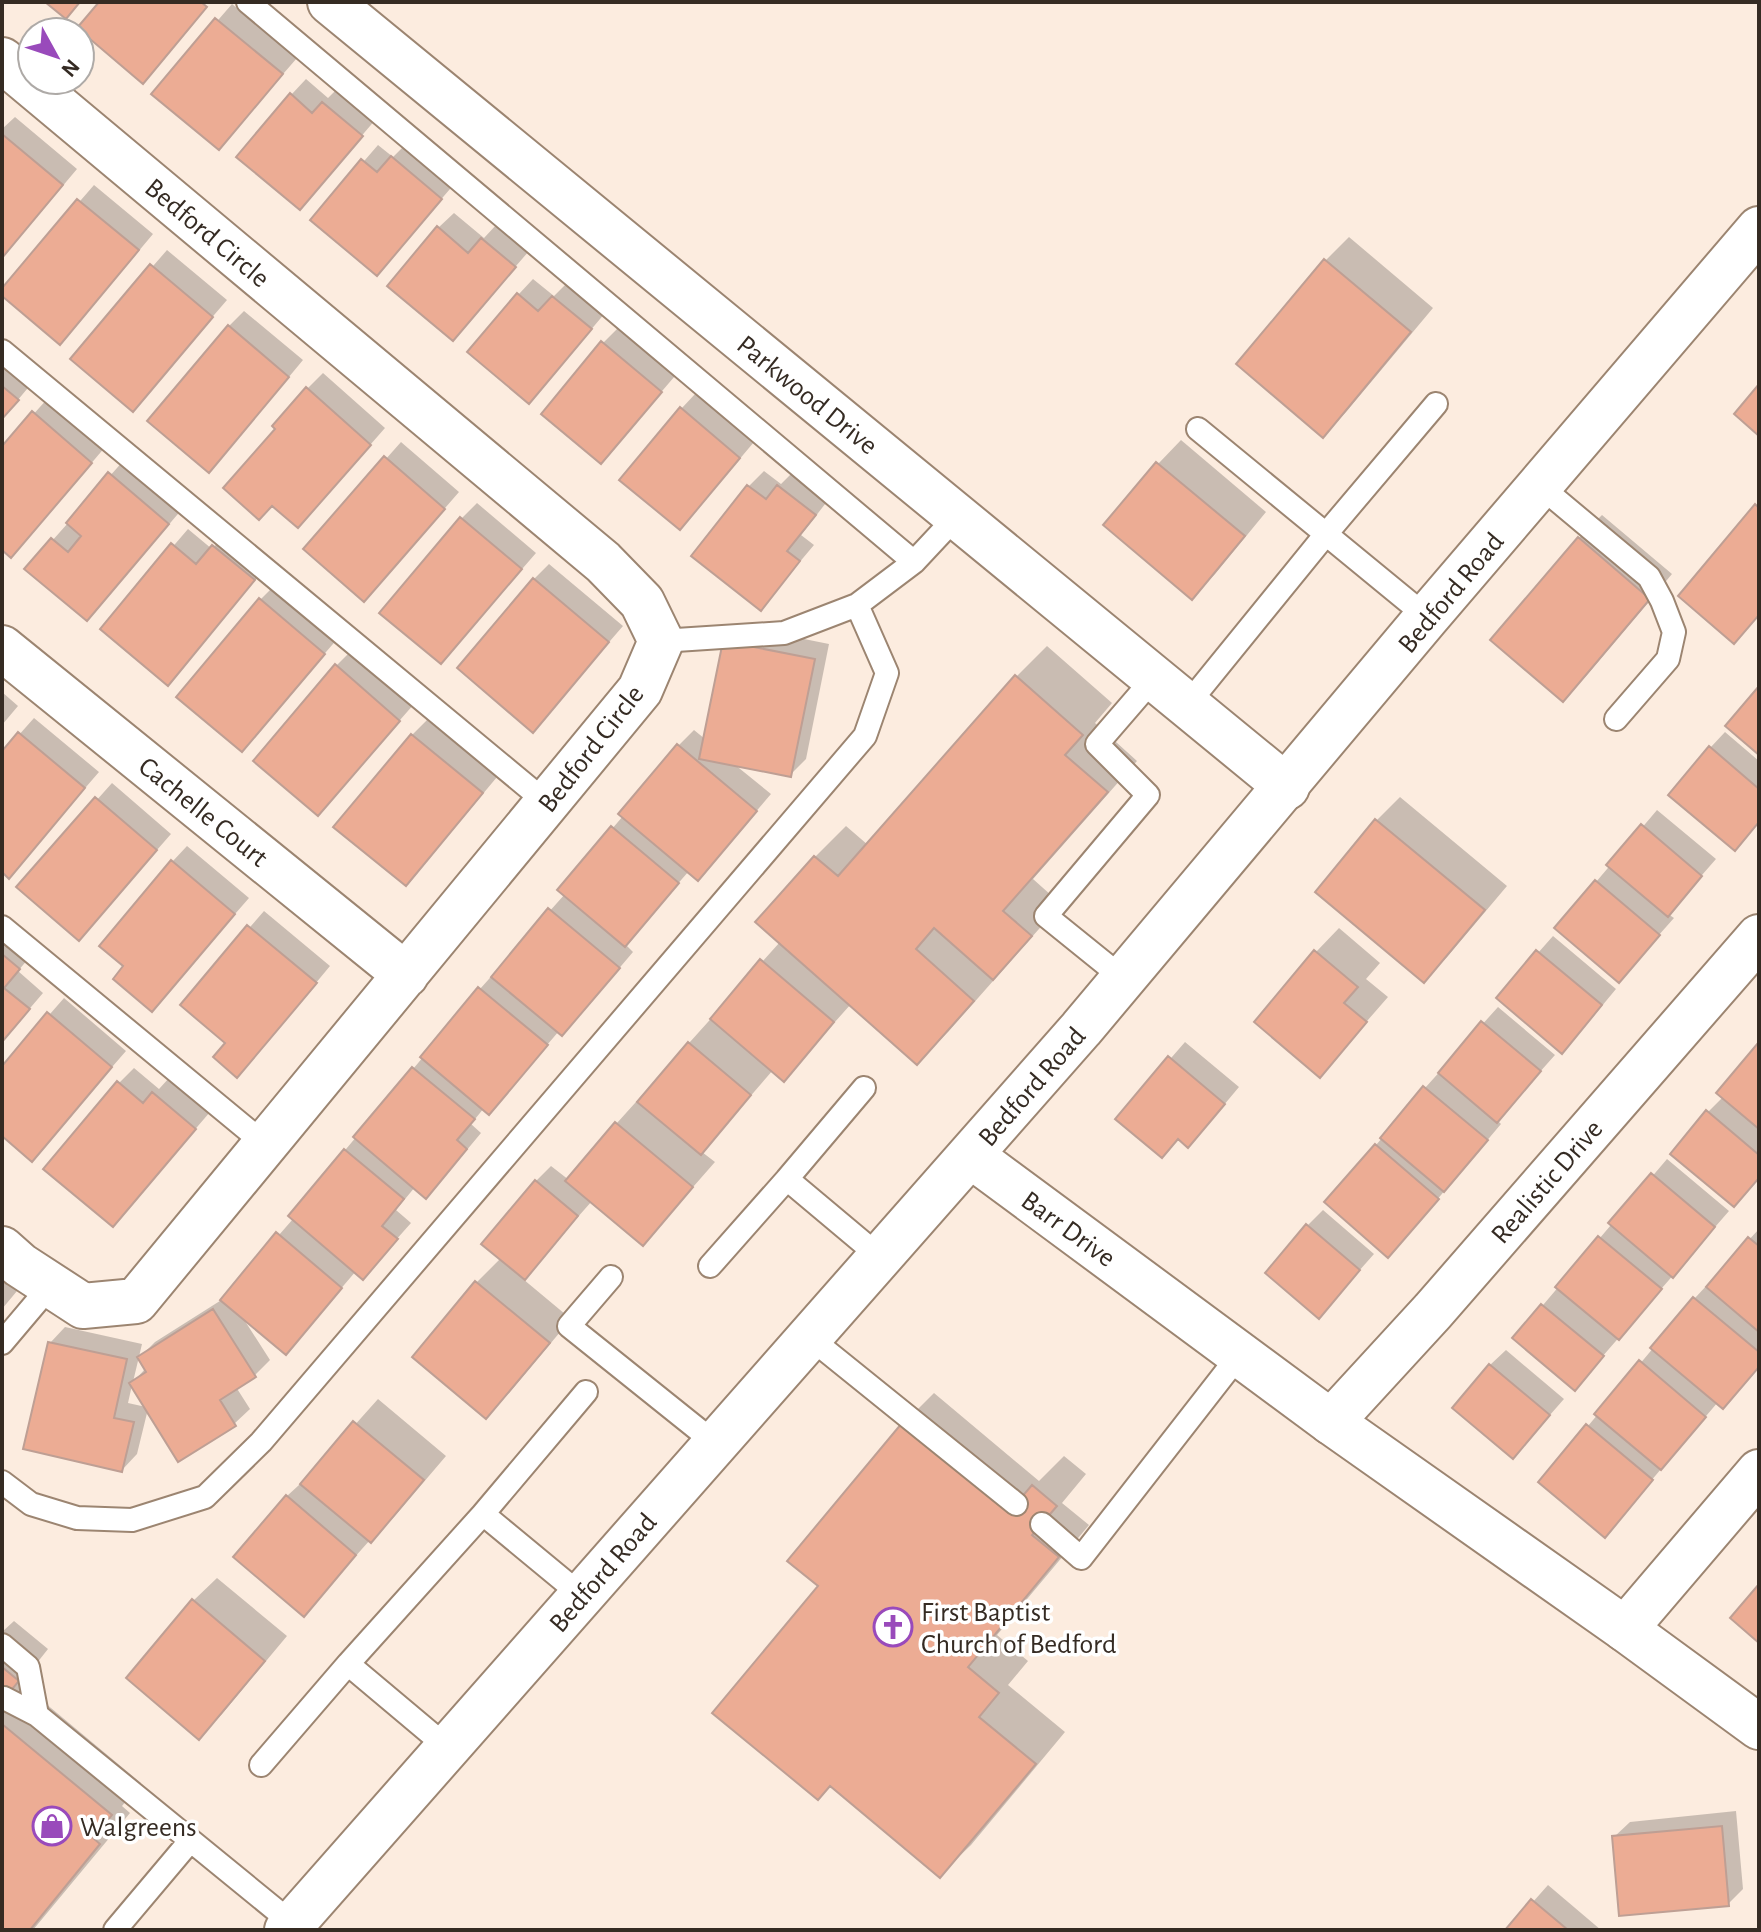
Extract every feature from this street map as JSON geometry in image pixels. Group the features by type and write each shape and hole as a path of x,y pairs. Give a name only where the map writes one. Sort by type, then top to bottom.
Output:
{"street":[{"name":"Parkwood Drive","path":"330,2 1287,787"},
{"name":"Bedford Circle","path":"2,60 603,562 642,602 661,641 640,690 136,1301 83,1306 2,1249"},
{"name":"Bedford Road","path":"300,1925 581,1595 1124,979 1427,617 1759,230"},
{"name":"Cachelle Court","path":"2,648 406,975"},
{"name":"Realistic Drive","path":"1331,1422 1433,1311 1759,937"},
{"name":"Barr Drive","path":"970,1155 1331,1422 1759,1727"},
{"path":"1625,1629 1759,1472"}],"lane":[{"path":"248,2 914,562"},
{"path":"2,351 547,803"},
{"path":"1124,979 1046,916 1148,795 1097,744 1170,692 1326,534 1436,404"},
{"path":"1198,429 1427,617"},
{"path":"1540,486 1649,577 1674,632 1668,659 1616,719"},
{"path":"661,641 784,633 857,605 914,562 957,516"},
{"path":"2,1482 31,1504 77,1518 132,1520 205,1497 261,1442 865,736 887,673 857,605"},
{"path":"2,927 266,1145"},
{"path":"710,1266 864,1088"},
{"path":"787,1179 880,1257"},
{"path":"611,1277 569,1326 715,1443"},
{"path":"2,1343 51,1285"},
{"path":"809,1337 1016,1504"},
{"path":"1042,1524 1081,1558 1240,1354"},
{"path":"261,1765 483,1514 586,1392"},
{"path":"483,1514 581,1595"},
{"path":"2,1645 28,1667 37,1715"},
{"path":"348,1664 448,1748"},
{"path":"4,1698 37,1715 190,1841 300,1925"},
{"path":"115,1930 190,1841"}],"building":[{"path":"45,2 80,2 68,16 62,16"},
{"path":"99,2 201,2 207,7 143,84 96,44 96,16 87,16"},
{"path":"215,18 283,74 219,150 151,94"},
{"path":"290,93 312,113 322,102 363,136 300,210 236,157"},
{"path":"2,134 63,185 2,258"},
{"path":"391,156 442,199 377,276 310,220 361,159 377,172"},
{"path":"77,199 139,250 60,345 2,296 2,288"},
{"path":"437,226 468,253 481,238 516,267 453,341 387,286"},
{"path":"1324,259 1411,332 1323,438 1236,364"},
{"path":"150,264 213,317 133,412 70,359"},
{"path":"517,293 538,311 552,296 592,329 529,404 467,352"},
{"path":"228,325 289,377 209,473 147,421"},
{"path":"601,341 662,392 601,464 541,414"},
{"path":"1759,384 1759,436 1734,414"},
{"path":"2,386 19,400 2,419"},
{"path":"306,387 371,445 298,528 272,506 259,520 223,488 275,429 272,426"},
{"path":"680,407 740,458 680,530 619,480"},
{"path":"32,411 92,463 11,558 2,550 2,446"},
{"path":"384,456 445,509 364,602 303,549"},
{"path":"1156,462 1245,536 1192,600 1103,525"},
{"path":"108,472 169,524 87,621 24,569 51,538 68,552 81,536 66,523"},
{"path":"747,485 766,499 777,485 816,515 787,551 800,561 761,611 691,556"},
{"path":"1755,504 1759,508 1759,615 1734,644 1678,596"},
{"path":"460,517 522,569 441,664 379,613"},
{"path":"1578,537 1650,599 1563,702 1490,640"},
{"path":"171,543 196,564 212,545 255,580 168,686 100,629"},
{"path":"533,578 609,642 533,733 457,668"},
{"path":"259,598 325,654 242,752 176,697"},
{"path":"723,641 815,659 791,777 699,759"},
{"path":"335,664 400,721 318,816 253,761"},
{"path":"1015,675 1083,735 1065,755 1108,792 1003,911 1032,936 993,980 934,928 916,949 974,1001 917,1065 755,922 814,856 838,876"},
{"path":"1759,686 1759,755 1725,726"},
{"path":"18,732 85,788 9,879 2,872 2,751"},
{"path":"411,734 483,793 406,886 333,827"},
{"path":"677,744 757,811 698,881 618,814"},
{"path":"1709,746 1759,789 1759,822 1735,851 1668,795"},
{"path":"95,797 157,850 79,941 16,887"},
{"path":"1375,819 1485,910 1424,983 1315,892"},
{"path":"1641,824 1702,876 1668,917 1606,865"},
{"path":"611,826 679,883 625,947 557,890"},
{"path":"171,860 235,914 152,1012 113,979 123,966 99,946"},
{"path":"1595,880 1660,935 1619,983 1554,928"},
{"path":"548,908 620,968 562,1036 491,977"},
{"path":"247,925 317,983 237,1078 213,1057 225,1043 180,1005"},
{"path":"1314,950 1358,987 1344,1003 1367,1022 1320,1078 1254,1022"},
{"path":"1536,950 1602,1005 1562,1054 1496,998"},
{"path":"2,954 20,969 4,988 30,1009 2,1042"},
{"path":"760,959 834,1022 784,1082 710,1019"},
{"path":"478,987 548,1045 489,1115 420,1057"},
{"path":"47,1012 112,1067 32,1162 2,1136 2,1066"},
{"path":"1481,1021 1541,1071 1497,1123 1438,1073"},
{"path":"688,1042 751,1095 701,1155 637,1102"},
{"path":"1759,1044 1759,1129 1716,1093"},
{"path":"1168,1056 1225,1104 1188,1148 1178,1139 1162,1158 1115,1119"},
{"path":"412,1067 475,1119 457,1140 467,1149 426,1199 353,1137"},
{"path":"117,1081 143,1103 152,1092 196,1129 113,1227 43,1169"},
{"path":"1423,1086 1488,1140 1444,1192 1380,1138"},
{"path":"1706,1110 1759,1155 1759,1178 1734,1207 1670,1154"},
{"path":"615,1122 693,1187 643,1246 565,1181"},
{"path":"1375,1144 1439,1199 1388,1258 1324,1202"},
{"path":"344,1149 404,1199 382,1226 398,1239 363,1280 288,1216"},
{"path":"1651,1173 1715,1227 1673,1278 1608,1223"},
{"path":"535,1180 578,1216 525,1280 481,1244"},
{"path":"1306,1224 1360,1270 1319,1319 1265,1273"},
{"path":"276,1232 342,1288 286,1355 220,1300"},
{"path":"1598,1236 1662,1289 1619,1340 1555,1287"},
{"path":"1748,1237 1759,1246 1759,1332 1706,1287"},
{"path":"475,1281 550,1343 486,1419 412,1357"},
{"path":"1693,1297 1759,1352 1759,1367 1723,1409 1650,1348"},
{"path":"1541,1304 1604,1356 1575,1391 1512,1338"},
{"path":"213,1309 256,1377 220,1400 236,1426 178,1462 129,1383 146,1372 137,1357"},
{"path":"48,1342 127,1359 114,1418 134,1422 122,1472 23,1449"},
{"path":"1639,1360 1706,1417 1661,1470 1594,1414"},
{"path":"1489,1364 1550,1415 1513,1459 1452,1408"},
{"path":"353,1421 424,1480 371,1543 300,1484"},
{"name":"First Baptist Church of Bedford","path":"902,1423 1009,1512 1032,1485 1057,1506 1032,1535 1059,1557 968,1667 999,1693 979,1717 1036,1764 940,1878 830,1786 818,1800 712,1713 818,1586 787,1561"},
{"path":"1586,1424 1653,1480 1605,1538 1538,1482"},
{"path":"286,1495 356,1555 304,1617 233,1557"},
{"path":"1759,1584 1759,1643 1730,1618"},
{"path":"192,1599 265,1661 199,1740 126,1678"},
{"path":"2,1667 19,1681 2,1701"},
{"name":"Walgreens","path":"2,1724 112,1815 93,1838 100,1844 30,1930 2,1930"},
{"path":"1722,1826 1729,1906 1619,1916 1612,1836"},
{"path":"1531,1899 1568,1930 1505,1930"}],"place":[{"name":"First Baptist Church of Bedford","path":"893,1627"},
{"name":"Walgreens","path":"52,1826"}]}
